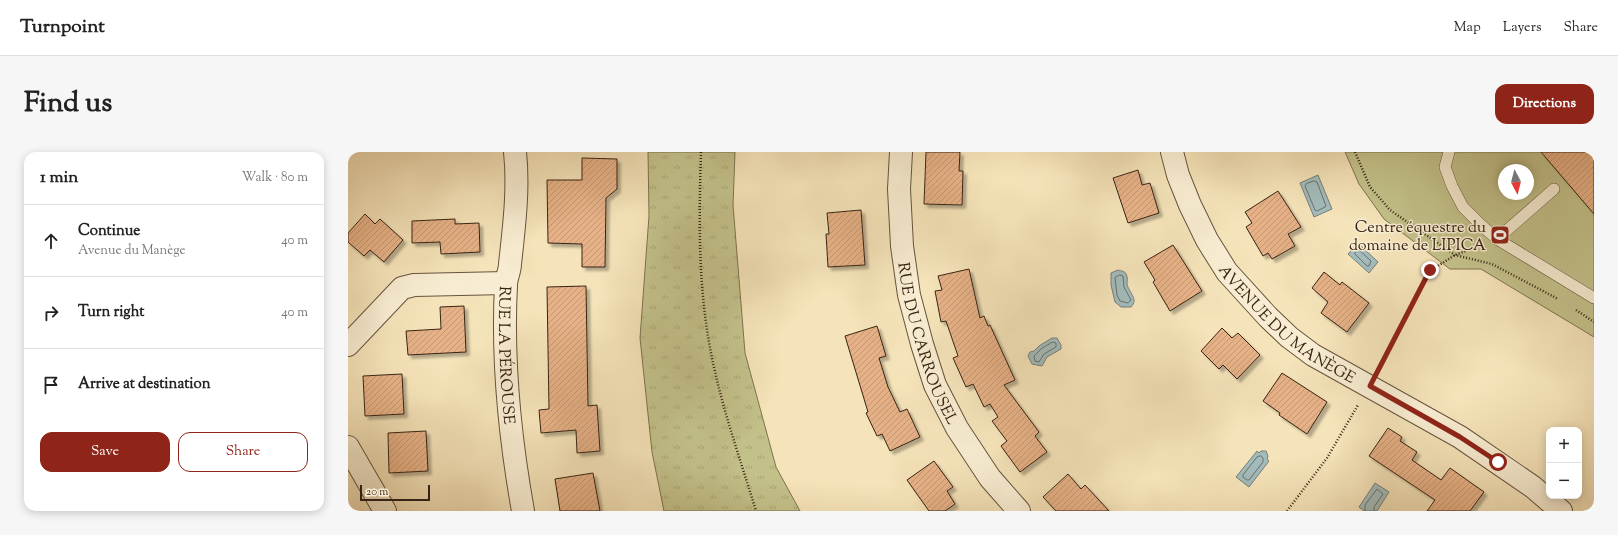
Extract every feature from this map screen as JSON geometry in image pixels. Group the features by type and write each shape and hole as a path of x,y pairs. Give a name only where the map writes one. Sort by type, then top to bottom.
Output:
{"street":[{"name":"RUE LA PÉROUSE","path":"515,152 517,168 515,209 510,268 506,283 508,405 523,511"},
{"name":"RUE DU CARROUSEL","path":"901,152 899,189 902,246 909,295 935,385 957,428 990,478 1019,511"},
{"name":"AVENUE DU MANÈGE","path":"1172,152 1178,175 1190,205 1207,240 1227,272 1289,338 1313,355 1460,437 1532,487 1561,511"},
{"path":"348,345 402,288 421,284 506,283"},
{"path":"348,447 385,511"}],"lane":[{"path":"1449,152 1445,167 1452,186 1463,206 1481,225 1497,239 1594,298"},
{"path":"1497,239 1554,189"}],"path":[{"path":"701,152 699,209 700,272 709,343 725,412 756,511"},
{"path":"1355,152 1370,187 1390,210 1455,255 1492,264 1559,300"},
{"path":"1287,511 1327,458 1370,386 1430,270 1455,255 1497,239"},
{"path":"1572,307 1594,322"}],"green space":[{"path":"648,152 735,152 733,205 745,353 776,467 800,511 664,511 652,452 640,338 649,216"},
{"name":"Centre équestre du domaine de LIPICA","path":"1345,152 1594,152 1594,337 1481,269 1450,269 1384,219 1359,184"}],"water":[{"path":"1318,175 1332,209 1314,217 1300,183"},
{"path":"1358,243 1378,262 1369,273 1348,254"},
{"path":"1118,270 1127,275 1127,284 1134,299 1131,307 1121,307 1115,302 1111,285 1111,273"},
{"path":"1052,338 1057,338 1061,345 1061,349 1047,357 1042,366 1032,364 1028,356 1030,352 1034,351"},
{"path":"1257,451 1259,453 1261,451 1266,451 1268,456 1267,459 1269,461 1249,487 1236,477"},
{"path":"1375,483 1389,492 1377,511 1364,511 1359,507"}],"building":[{"path":"926,152 960,152 959,171 963,171 962,205 924,204"},
{"path":"1541,152 1594,152 1594,214"},
{"path":"582,158 617,159 617,189 606,198 605,267 582,267 582,244 548,243 547,180 582,180"},
{"path":"1138,170 1142,185 1150,183 1159,213 1128,223 1113,178"},
{"path":"1278,191 1301,227 1288,234 1295,246 1272,259 1268,253 1263,256 1246,227 1252,223 1245,212"},
{"path":"861,210 865,265 828,267 826,234 829,234 827,213"},
{"path":"365,214 375,224 380,219 403,240 384,262 370,250 364,256 348,242 348,233"},
{"path":"455,219 455,224 479,223 480,252 441,254 440,242 412,243 412,221"},
{"path":"1173,245 1202,291 1170,311 1153,282 1155,280 1144,262"},
{"path":"969,269 980,318 984,316 988,326 990,325 1015,380 1004,385 1039,432 1035,436 1047,452 1020,472 1001,446 1007,441 992,421 998,417 990,404 984,407 973,384 966,387 953,358 958,356 946,321 941,322 935,291 942,290 938,276"},
{"path":"1324,272 1340,285 1342,282 1369,303 1347,332 1321,313 1328,302 1312,288"},
{"path":"586,286 588,406 597,405 600,451 577,453 576,430 541,433 539,410 549,409 547,287"},
{"path":"464,306 466,352 408,355 406,331 441,329 440,307"},
{"path":"877,326 886,356 879,358 888,387 900,412 907,409 920,437 890,451 882,434 877,436 866,413 868,412 845,336"},
{"path":"1222,328 1232,338 1238,333 1260,355 1237,379 1223,365 1219,369 1201,351"},
{"path":"1282,373 1327,402 1307,434 1279,415 1280,413 1263,401"},
{"path":"402,374 404,414 365,416 363,376"},
{"path":"1388,428 1402,437 1400,441 1417,452 1412,460 1441,480 1450,468 1484,492 1470,511 1427,511 1435,500 1369,456"},
{"path":"426,431 428,471 389,473 388,433"},
{"path":"934,461 953,487 947,491 955,504 945,511 929,511 907,480"},
{"path":"593,473 600,511 560,511 555,479"},
{"path":"1068,474 1081,489 1085,485 1109,511 1056,511 1043,497"}],"place":[{"name":"Centre équestre du domaine de LIPICA","path":"1500,235"}],"route":[{"path":"1430,270 1405,321 1370,386 1460,437 1498,462"}]}
